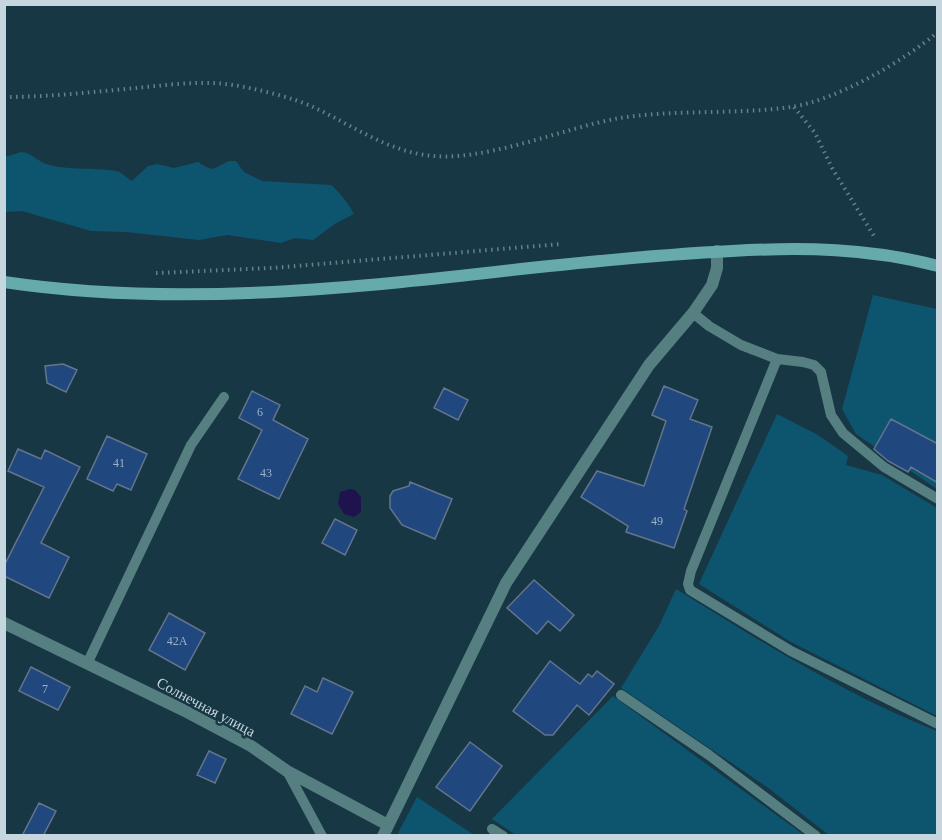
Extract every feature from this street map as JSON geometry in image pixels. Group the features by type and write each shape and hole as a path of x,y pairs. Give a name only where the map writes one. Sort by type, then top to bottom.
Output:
{"main road":[{"path":"4,282 137,293 225,294 331,288 629,257 717,251 829,249 887,255 938,266"}],"street":[{"path":"386,830 506,583 649,365 693,313 712,285 717,268 717,251"},
{"name":"Солнечная улица","path":"4,623 241,741 386,830"}],"lane":[{"path":"693,313 709,327 741,345 777,359 814,365 821,372 831,415 843,433 884,467 938,499"},
{"path":"777,359 691,571 688,584 690,590 791,651 938,724"},
{"path":"87,664 191,445 224,397"},
{"path":"621,695 709,755 816,836"},
{"path":"287,771 322,836"},
{"path":"492,829 503,836"}],"path":[{"path":"4,97 65,95 200,83 234,85 311,105 366,135 393,146 427,156 463,154 497,149 621,118 794,106 834,94 879,72 918,49 938,32"},
{"path":"794,106 815,133 832,168 887,255"},
{"path":"863,236 885,239"},
{"path":"152,273 272,268 561,244"}],"shaded area":[{"path":"21,152 55,166 116,171 132,181 148,166 157,164 174,168 198,162 213,169 229,161 236,161 244,172 262,181 331,185 344,198 354,214 336,223 313,240 295,238 281,243 227,235 199,240 126,232 91,231 22,211 5,212 5,157"},
{"path":"873,295 937,309 937,489 856,434 842,409"},
{"path":"777,414 818,435 848,456 846,465 882,475 937,508 937,716 791,642 699,584"},
{"path":"355,490 361,497 361,512 354,517 344,514 338,504 340,492"},
{"path":"676,589 836,684 937,731 937,835 829,835 767,787 621,688 659,626"},
{"path":"613,696 804,835 516,835 492,819"},
{"path":"417,797 474,835 397,835"}],"building":[{"path":"63,364 77,370 66,392 47,383 45,366"},
{"path":"664,386 698,400 690,419 712,427 684,509 687,511 674,548 626,532 628,526 581,497 597,471 644,486 666,421 652,415"},
{"path":"444,388 468,400 458,420 434,408"},
{"path":"252,391 280,405 273,420 308,439 279,499 238,479 262,430 239,418"},
{"path":"891,419 938,444 938,483 911,467 908,472 888,461 874,449"},
{"path":"107,436 147,454 131,490 117,484 113,491 87,479"},
{"path":"18,449 41,459 45,450 80,467 41,543 69,557 49,598 4,576 4,566 44,487 8,471"},
{"path":"410,482 452,499 435,539 402,525 390,508 390,496 393,491 409,486"},
{"path":"335,519 357,530 345,555 322,543"},
{"path":"534,580 574,615 560,631 548,621 537,634 507,608"},
{"path":"169,613 205,633 185,670 149,650"},
{"path":"550,661 580,684 588,674 592,677 597,671 614,684 589,715 577,705 553,735 545,735 513,711"},
{"path":"31,667 70,687 58,710 19,691"},
{"path":"323,678 353,692 332,734 291,714 305,686 317,692"},
{"path":"470,742 502,766 470,811 436,787"},
{"path":"209,751 226,759 215,783 197,775"},
{"path":"39,803 56,811 43,836 22,836"}]}
